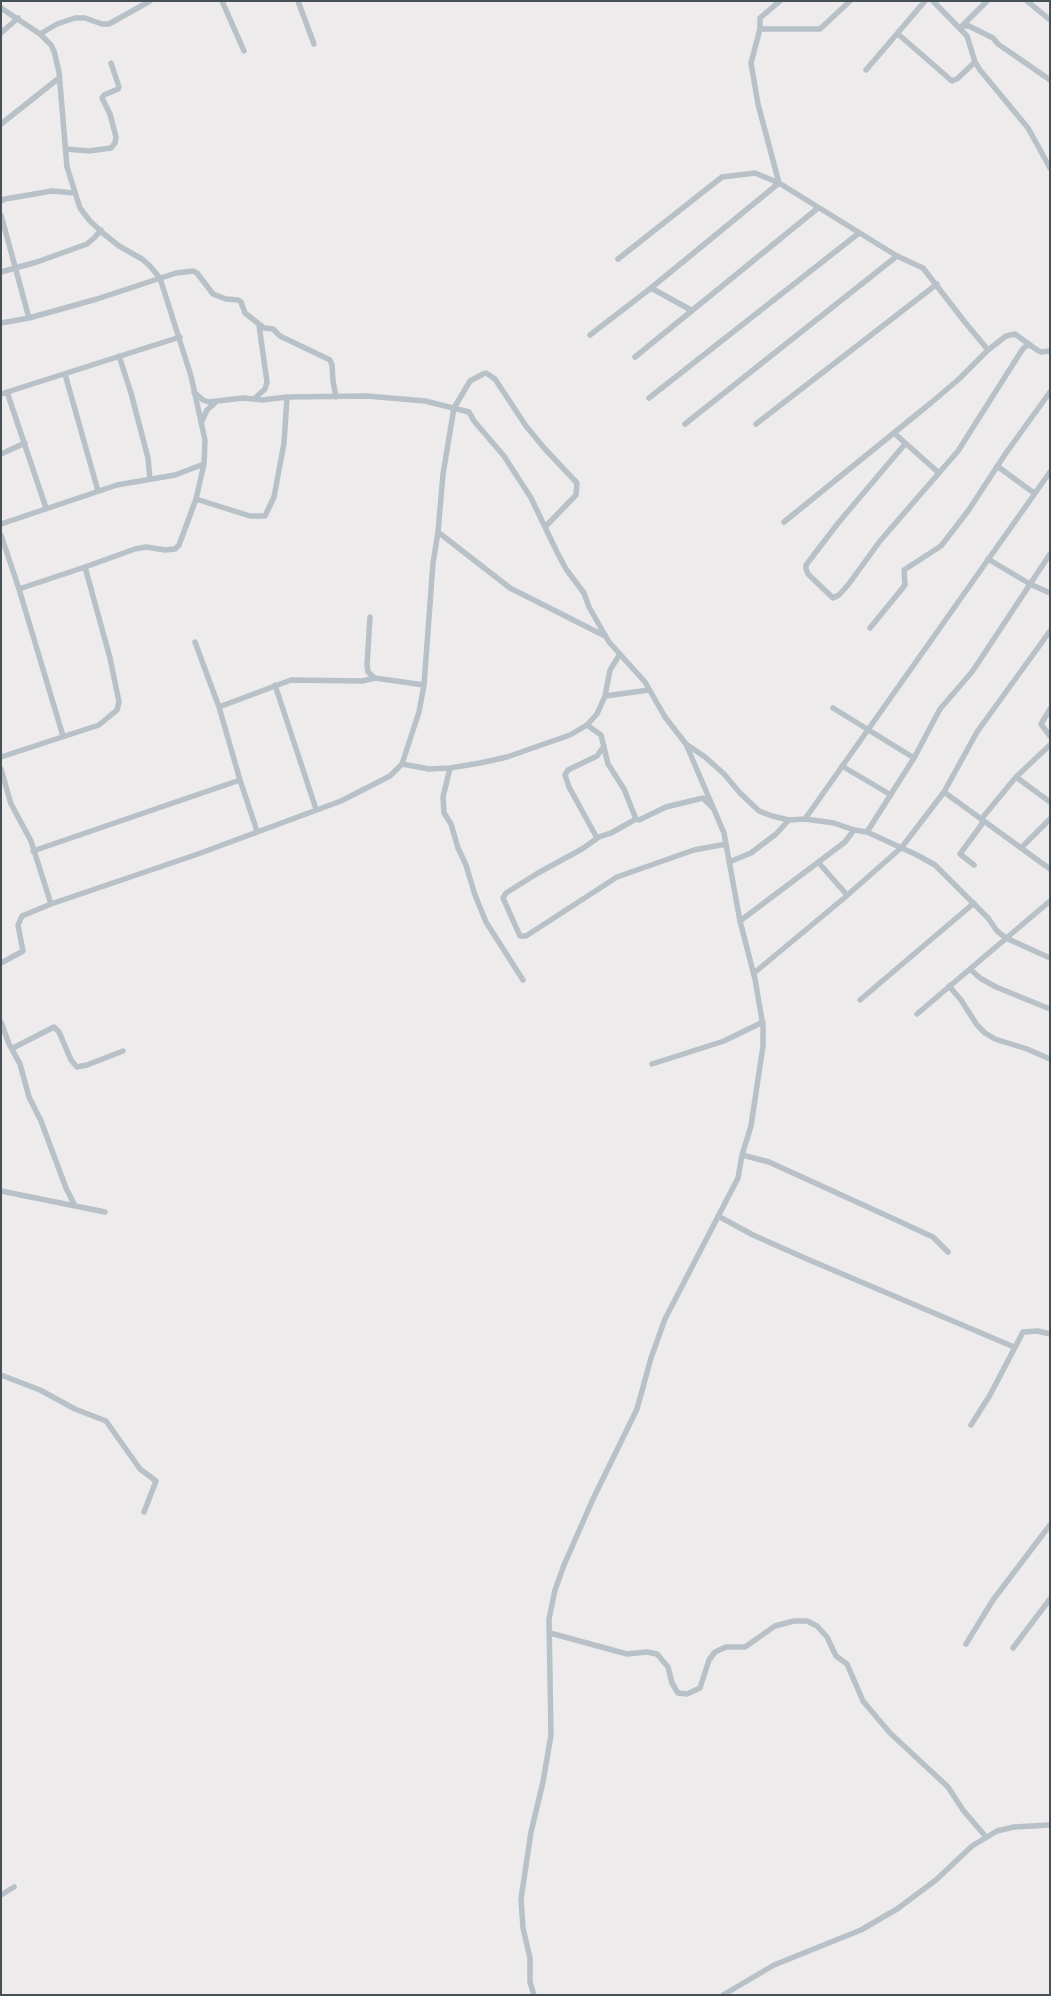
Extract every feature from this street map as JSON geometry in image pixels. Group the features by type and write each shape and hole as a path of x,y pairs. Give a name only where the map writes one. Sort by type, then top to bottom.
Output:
{"street":[{"path":"40,34 57,24 75,18 85,18 102,24 109,24 150,1"},
{"path":"222,1 244,51"},
{"path":"298,1 314,44"},
{"path":"779,183 758,104 751,63 760,29 760,18 780,1"},
{"path":"760,29 820,29 850,1"},
{"path":"866,70 926,1"},
{"path":"933,1 961,27 967,36 975,62 1014,113 1028,128 1050,168"},
{"path":"961,27 987,1"},
{"path":"1027,1 1050,20"},
{"path":"1,8 18,18 51,44 59,78 67,167 74,193 84,214 100,230 119,246 149,265 160,278 180,337 205,440 204,464 196,500 179,545 175,549 165,550 146,547 135,549 19,589"},
{"path":"1,33 18,18"},
{"path":"961,27 969,26 993,38 998,44 1050,80"},
{"path":"898,34 948,80 957,80 975,62"},
{"path":"66,149 97,150 111,148 115,143 116,137 110,114 102,98 119,87 111,64"},
{"path":"1,124 59,78"},
{"path":"618,259 722,178 755,173 779,183 897,256 923,268 988,350"},
{"path":"590,335 651,288 779,183"},
{"path":"1,201 52,191 74,193"},
{"path":"635,358 691,310 818,208"},
{"path":"1,215 29,318"},
{"path":"1,272 16,269 87,244 100,230"},
{"path":"649,398 859,233"},
{"path":"685,424 897,256"},
{"path":"1,324 97,299 176,273 196,272 213,294 226,299 238,300 241,302 245,313 264,328 273,329 280,336 330,360 336,397"},
{"path":"756,424 937,284"},
{"path":"651,288 691,310"},
{"path":"254,398 265,389 266,382 259,324"},
{"path":"784,522 959,379 988,350 1006,336 1015,334 1040,352 1050,351"},
{"path":"46,508 25,443 4,393 180,337"},
{"path":"904,444 806,565 808,574 833,598 839,595 848,585 880,541 970,434 1022,350 1027,346 1031,346"},
{"path":"119,356 132,393 148,458 150,479"},
{"path":"65,374 98,491"},
{"path":"1,962 23,951 18,925 22,916 341,801 382,781 402,764 419,712 424,685 433,563 438,532 443,474 454,408 470,382 483,374 495,378 526,426 577,482 576,495 545,527"},
{"path":"194,392 203,400 215,403 243,398 262,400 287,397 367,396 425,401 469,412 474,421 504,456 532,498 566,569 584,593 604,636 645,682 665,717 686,744 724,833 740,921 754,973 763,1022 764,1046 751,1126 742,1155 738,1178 665,1319 651,1358 637,1409 564,1565 549,1619 551,1735 543,1782 531,1832 521,1899 522,1922 530,1958 530,1982 534,1995"},
{"path":"870,628 905,585 904,570 941,546 1050,392"},
{"path":"196,500 250,516 265,516 274,497 284,443 287,397"},
{"path":"201,424 207,410 215,403"},
{"path":"894,433 904,444 939,473"},
{"path":"1,454 25,443"},
{"path":"1,524 117,485 175,475 204,464"},
{"path":"998,466 1034,493"},
{"path":"805,819 1050,472"},
{"path":"438,532 510,588 604,636"},
{"path":"1,535 63,736"},
{"path":"867,832 914,758 940,709 972,672 1050,554"},
{"path":"988,558 1030,584 1050,593"},
{"path":"1,757 99,725 117,710 119,702 110,658 85,567"},
{"path":"370,617 367,665 368,672 375,678"},
{"path":"754,973 902,847 944,792 977,732 1050,631"},
{"path":"195,642 219,707 257,831"},
{"path":"402,764 429,768 450,768 507,757 570,735 587,725 598,714 605,696 610,670 620,654"},
{"path":"219,707 290,680 362,681 375,678 424,685"},
{"path":"275,685 316,809"},
{"path":"605,696 650,690"},
{"path":"833,708 914,758"},
{"path":"1050,709 1042,724 1050,736"},
{"path":"587,725 599,732 603,740 608,764 624,790 636,819"},
{"path":"686,744 705,757 724,774 759,811 789,820 805,819 834,823 867,832 902,847 935,865 1006,938 1050,958"},
{"path":"974,865 960,854 982,824 982,818 1016,777 1050,745"},
{"path":"597,838 573,795 565,775 568,770 597,756 604,746"},
{"path":"842,766 892,795"},
{"path":"450,768 443,797 444,813 451,824 486,922 523,980"},
{"path":"1,769 11,804 22,822 51,904"},
{"path":"1016,777 1050,802"},
{"path":"33,850 240,780"},
{"path":"944,792 1050,869"},
{"path":"716,811 703,798 666,807 639,820 636,819 611,833 597,838 582,849 538,873 504,898 520,936 526,936 616,877 694,850 726,844"},
{"path":"1021,848 1050,819"},
{"path":"729,862 751,853 776,834 789,820"},
{"path":"740,921 845,842 854,830"},
{"path":"818,862 847,895"},
{"path":"917,1014 1050,901"},
{"path":"860,1000 974,903"},
{"path":"970,969 980,978 996,987 1050,1009"},
{"path":"949,986 961,1000 977,1025 985,1032 996,1039 1050,1059"},
{"path":"1,1022 22,1071 29,1097 41,1121 66,1188 75,1206"},
{"path":"652,1064 724,1041 763,1022"},
{"path":"13,1048 54,1027 59,1032 71,1060 77,1067 124,1051"},
{"path":"742,1155 769,1162 902,1222 933,1237 948,1252"},
{"path":"1,1191 105,1212"},
{"path":"718,1216 753,1235 798,1255 1014,1347"},
{"path":"971,1425 990,1395 1023,1332 1038,1331 1050,1334"},
{"path":"1,1375 40,1390 75,1409 106,1422 140,1469 156,1481 144,1512"},
{"path":"966,1644 993,1600 1050,1525"},
{"path":"1013,1648 1050,1599"},
{"path":"550,1633 627,1654 647,1652 657,1654 668,1667 672,1684 678,1693 687,1694 700,1688 709,1660 715,1652 726,1647 746,1646 775,1626 794,1621 807,1621 817,1626 827,1637 836,1656 847,1664 863,1701 890,1732 948,1788 963,1810 986,1837"},
{"path":"723,1995 774,1965 861,1930 896,1909 922,1890 972,1846 986,1837 1003,1829 1050,1825"},
{"path":"1,1895 14,1887"}]}
